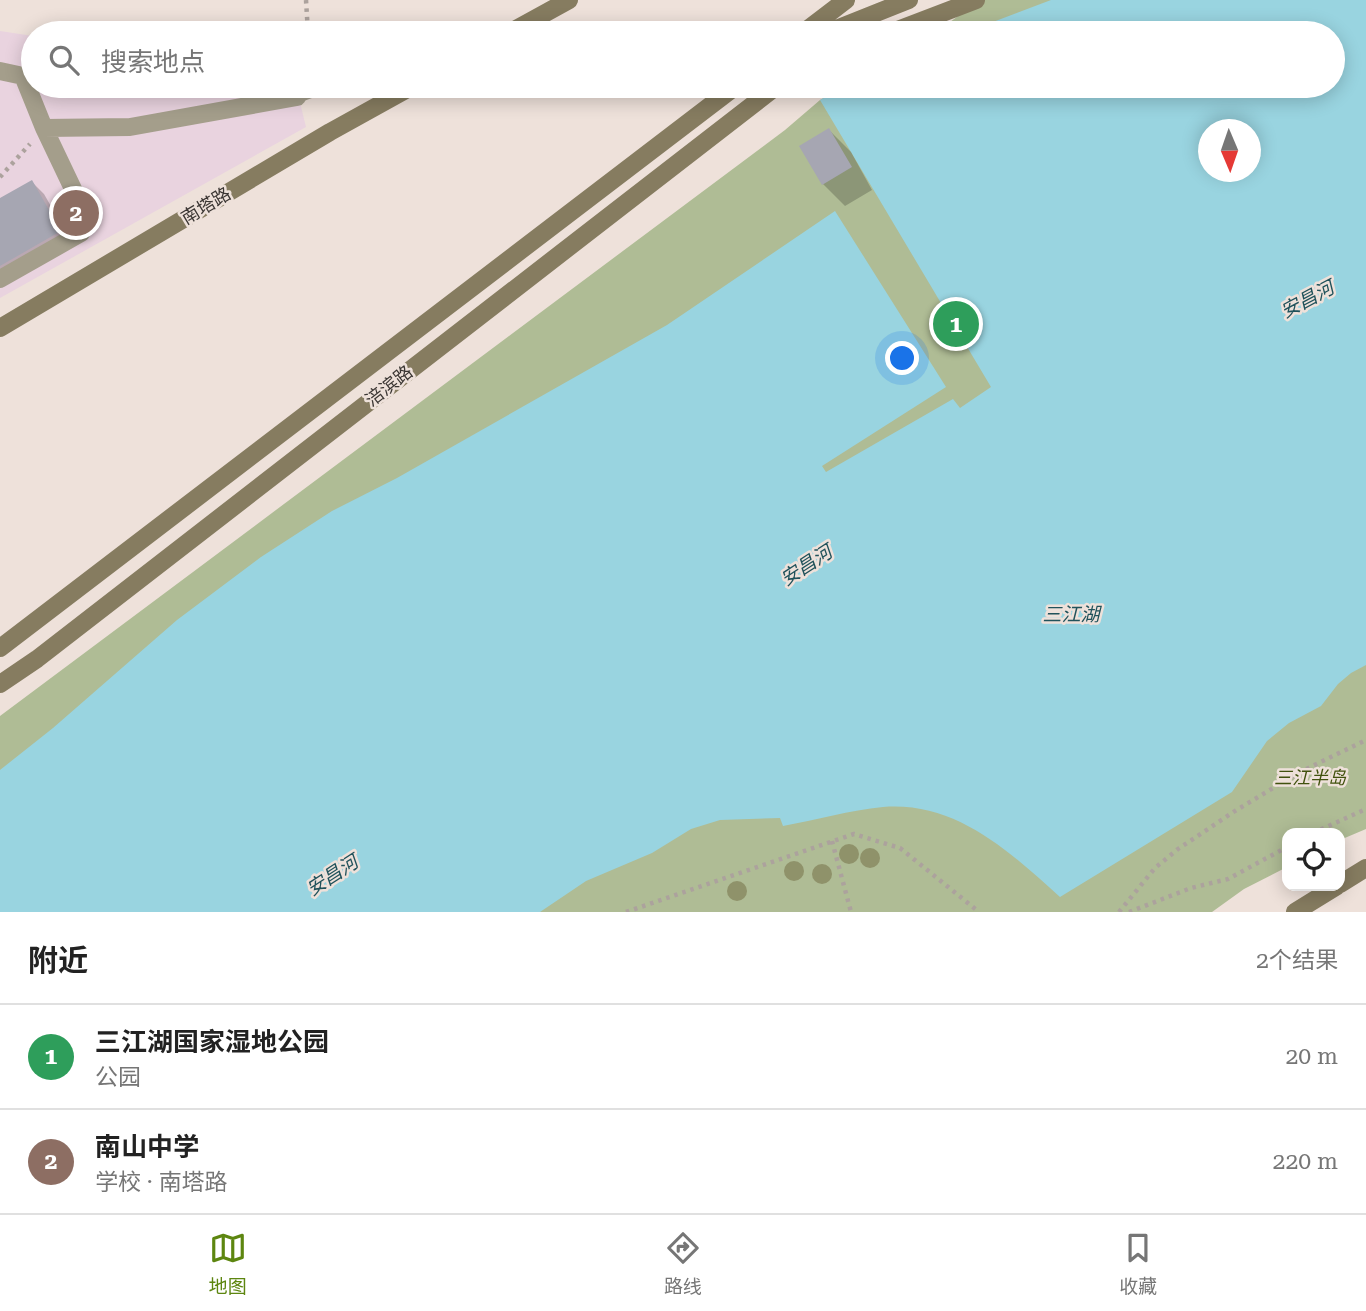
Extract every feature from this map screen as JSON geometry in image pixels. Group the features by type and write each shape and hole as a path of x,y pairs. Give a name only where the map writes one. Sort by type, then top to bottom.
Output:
{"main road":[{"path":"531,21 569,0"},
{"path":"819,21 846,0"},
{"path":"862,21 889,0"},
{"path":"857,21 909,0"},
{"path":"921,21 976,0"},
{"name":"南塔路","path":"0,328 391,98"},
{"name":"涪滨路","path":"0,648 720,98"},
{"name":"涪滨路","path":"0,684 70,633 761,98"},
{"path":"1345,881 1366,868"},
{"path":"1295,912 1329,891"}],"street":[{"path":"0,71 21,76"},
{"path":"0,279 81,233 84,212 32,98"},
{"path":"44,128 130,127 291,98"}],"path":[{"path":"306,0 307,21"},
{"path":"0,177 44,128"},
{"path":"1119,912 1155,868 1178,849 1298,773 1366,740"},
{"path":"1324,828 1366,809"},
{"path":"626,912 854,834 900,848 979,912"},
{"path":"832,841 851,912"},
{"path":"1129,912 1191,888 1228,879 1282,850"}],"shaded area":[{"path":"0,31 21,34 21,98 299,98 306,127 0,298"}],"green space":[{"name":"三江湖","path":"980,0 1366,0 1366,829 1345,838 1345,828 1282,828 1282,870 1244,889 1212,912 0,912 0,716 785,130 824,98 1345,98 1345,21 951,21"}],"water":[{"name":"三江湖","path":"1051,0 1366,0 1366,665 1338,684 1321,706 1289,723 1267,741 1232,792 1060,897 1001,847 958,821 910,807 883,807 783,826 780,818 720,820 691,829 652,853 586,881 540,912 0,912 0,770 53,728 177,620 261,557 332,511 397,478 667,325 835,211 946,387 822,466 826,472 953,399 960,408 991,387 820,100 1345,98 1345,21 996,21"}],"building":[{"path":"829,128 852,167 822,185 799,146"},
{"path":"32,180 61,231 0,266 0,198"}],"place":[{"name":"南山中学","path":"76,213"},
{"name":"三江湖国家湿地公园","path":"956,324"}],"water label":[{"name":"安昌河","path":"1307,299"},
{"name":"安昌河","path":"806,565"},
{"name":"安昌河","path":"332,875"}],"park label":[{"name":"三江半岛","path":"1310,778"}]}
